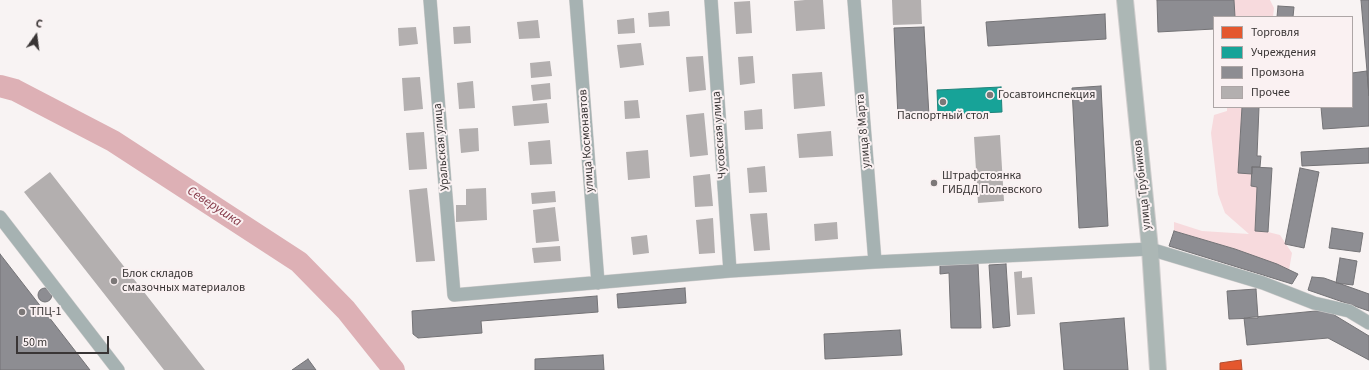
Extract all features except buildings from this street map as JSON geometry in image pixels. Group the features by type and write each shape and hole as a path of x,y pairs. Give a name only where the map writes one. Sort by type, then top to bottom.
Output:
{"main road":[{"name":"улица Трубников","path":"1125,0 1150,249 1158,370"}],"street":[{"name":"Уральская улица","path":"430,0 454,295 598,283"},
{"name":"улица Космонавтов","path":"576,0 598,283"},
{"name":"Чусовская улица","path":"711,0 730,271"},
{"name":"улица 8 Марта","path":"854,0 875,262"},
{"path":"0,217 118,370"},
{"path":"598,283 730,271 875,262 1150,249 1263,283 1314,303 1349,311 1369,323"}],"shaded area":[{"path":"1234,0 1270,0 1274,8 1273,16 1235,16"},
{"path":"1227,108 1242,108 1238,173 1252,174 1251,186 1257,187 1255,231 1280,235 1292,253 1289,270 1235,249 1174,231 1174,222 1202,231 1249,234 1225,213 1218,194 1211,133 1214,115 1227,111"}],"waterway":[{"name":"Северушка","path":"0,86 15,90 113,141 299,262 346,310 394,370"}],"place":[{"name":"Госавтоинспекция","path":"990,95"},
{"name":"Паспортный стол","path":"943,102"},
{"name":"Штрафстоянка ГИБДД Полевского","path":"934,183"},
{"name":"Блок складов смазочных материалов","path":"114,281"},
{"name":"ТПЦ-1","path":"22,312"}]}
